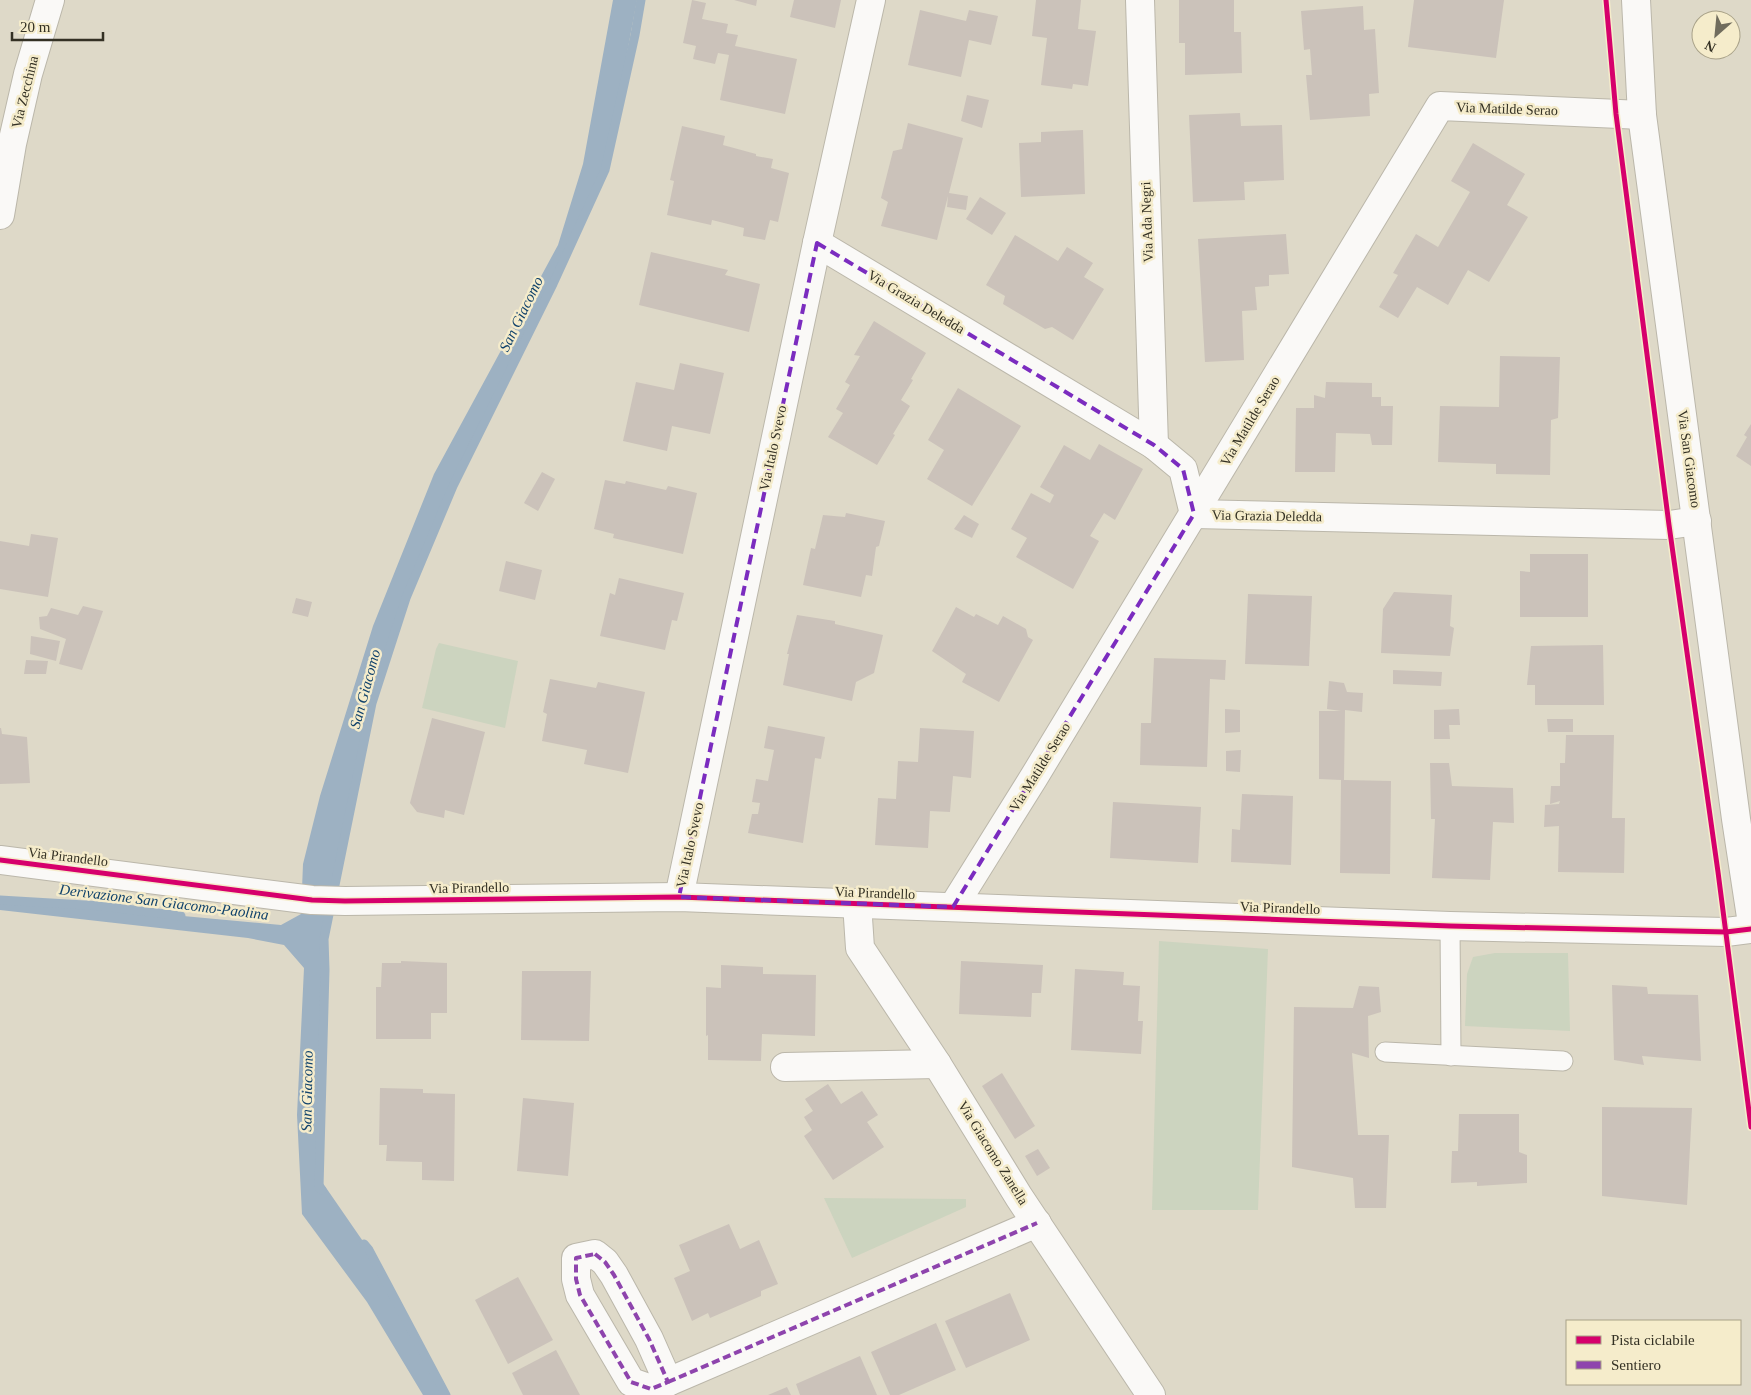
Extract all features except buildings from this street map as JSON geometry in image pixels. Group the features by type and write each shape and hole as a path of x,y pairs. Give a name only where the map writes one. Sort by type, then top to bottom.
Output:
{"street":[{"name":"Via Zecchina","path":"0,215 12,144 28,74 50,0"},
{"name":"Via Italo Svevo","path":"679,897 816,243 871,0"},
{"name":"Via Ada Negri","path":"1140,0 1154,445"},
{"name":"Via San Giacomo","path":"1636,0 1642,115 1736,819 1751,917"},
{"name":"Via Matilde Serao","path":"953,907 1039,769 1440,106 1642,115"},
{"name":"Via Grazia Deledda","path":"816,243 1154,445 1183,469 1194,514 1669,524 1697,521"},
{"name":"Via Pirandello","path":"0,860 312,900 679,897 1450,926 1726,932 1751,929"},
{"name":"Via Giacomo Zanella","path":"857,903 860,948 937,1064 1037,1223 1151,1395"},
{"path":"785,1068 937,1064"},
{"path":"668,1382 650,1339 606,1262 595,1254 576,1258 576,1278 580,1295 631,1382 651,1389 668,1382 1037,1223"}],"lane":[{"path":"1450,926 1451,1056"},
{"path":"1385,1052 1563,1061"}],"highlighted area":[{"path":"817,243 1154,445 1183,469 1194,514 953,907 679,897"}],"green space":[{"path":"439,643 518,661 505,728 422,708"},
{"path":"1159,941 1268,949 1258,1210 1152,1210"},
{"path":"1495,953 1568,953 1570,1031 1465,1026 1467,974 1473,957"},
{"path":"824,1198 966,1199 966,1207 852,1258"}],"water":[{"path":"613,0 637,0 605,170 553,284 453,486 406,598 372,703 324,939 325,970 320,1179 369,1250 446,1395 423,1395 367,1302 302,1214 297,1115 304,968 284,945 248,938 0,910 0,899 281,925 301,914 303,864 320,796 373,626 434,474 558,245 583,164"}],"waterway":[{"name":"San Giacomo","path":"322,1190 319,1187 325,970 324,939 372,703 406,598 453,486 553,284 605,170 641,0"},
{"name":"Derivazione San Giacomo-Paolina","path":"0,900 102,906 181,916"},
{"name":"San Giacomo","path":"364,1244 369,1250 446,1395"}],"marked path":[{"path":"668,1382 1037,1223"},
{"path":"595,1254 605,1262 614,1275 649,1339 668,1382 651,1389 631,1382 580,1295 576,1279 576,1258 595,1254"}],"cycle path":[{"path":"1606,0 1616,114 1669,525 1718,872 1751,1127"},
{"path":"0,860 312,900 679,897 1450,926 1726,932 1751,929"}]}
